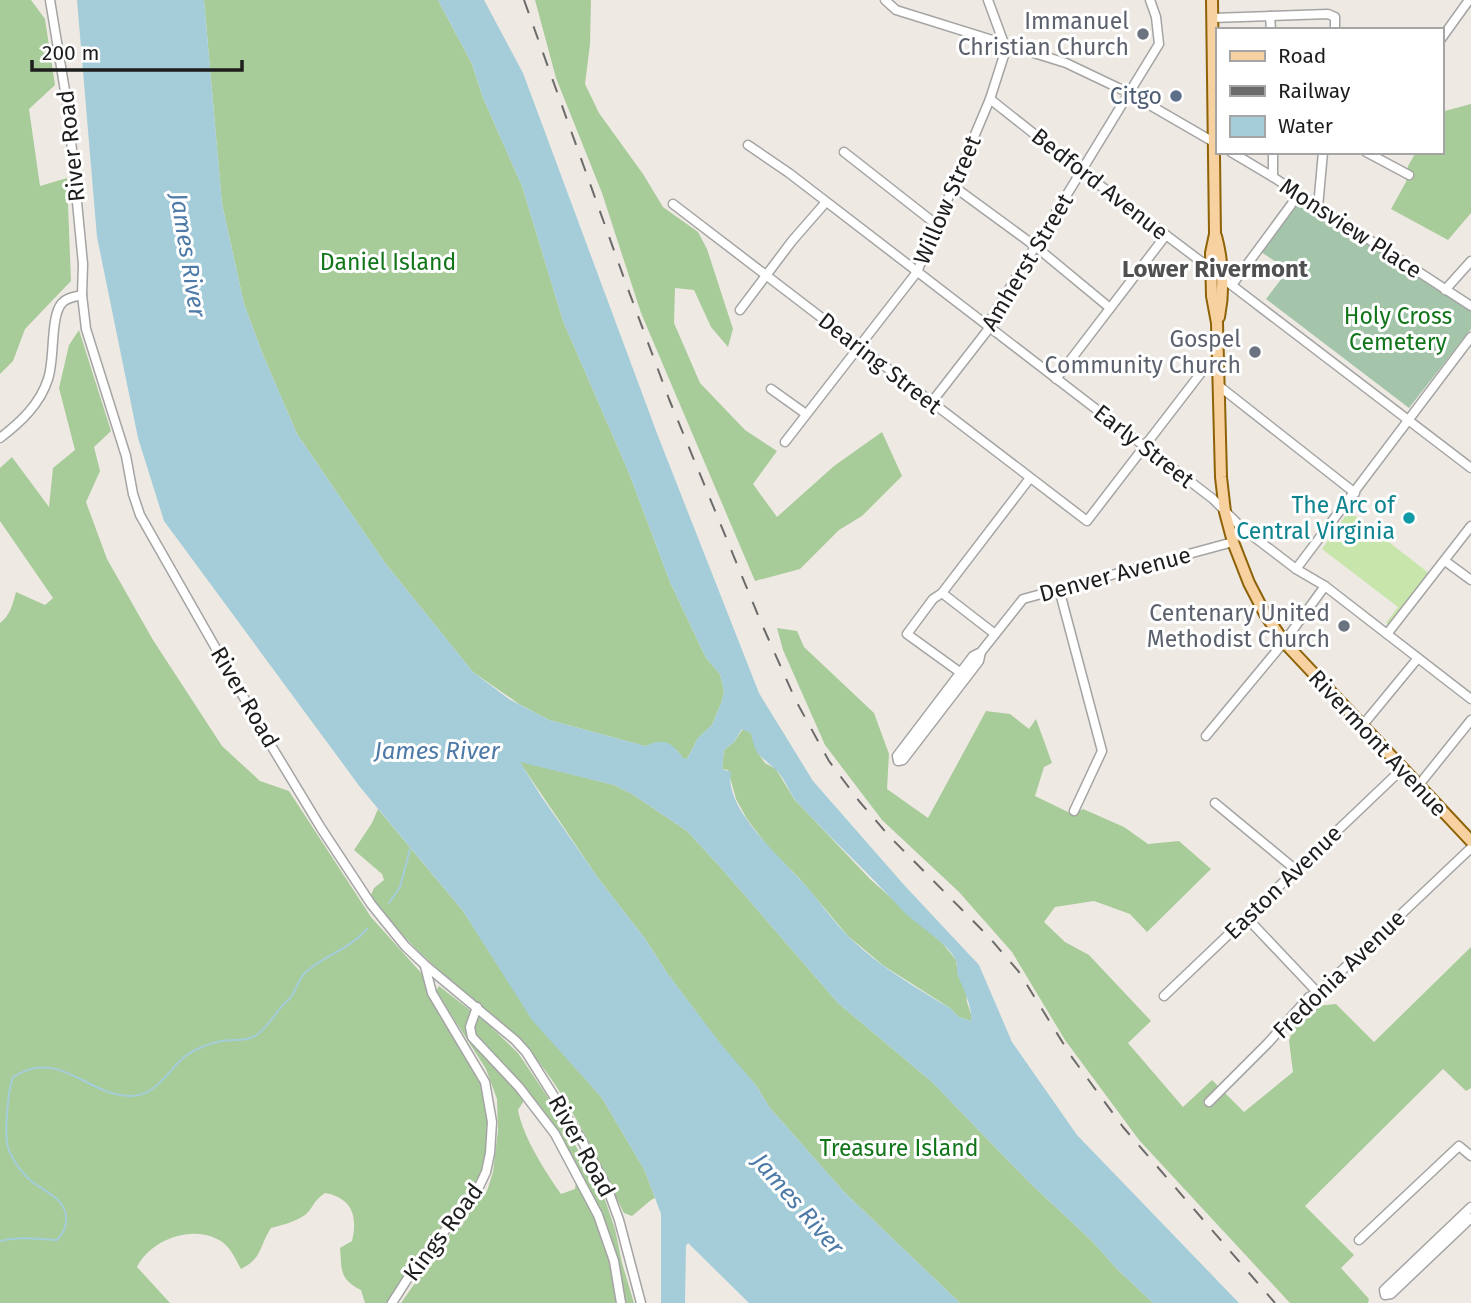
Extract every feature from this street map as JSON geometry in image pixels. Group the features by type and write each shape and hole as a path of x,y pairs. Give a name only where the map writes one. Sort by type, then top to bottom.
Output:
{"main road":[{"name":"Rivermont Avenue","path":"1212,0 1215,234 1211,269 1212,296 1218,319"},
{"name":"Rivermont Avenue","path":"1215,234 1221,253 1222,302 1218,319 1221,477 1225,512 1233,542 1265,614 1284,642 1471,841"}],"street":[{"name":"River Road","path":"50,0 68,109 83,264 82,295 86,329 126,456 140,515 272,747 346,869 387,926 425,965 503,1028 526,1052 594,1160 614,1205 641,1303"},
{"path":"885,0 896,10 1066,63 1129,93 1215,143"},
{"path":"988,0 1006,44"},
{"name":"Amherst Street","path":"931,403 987,331 1035,246 1159,44 1156,17 1150,0"},
{"path":"1443,36 1469,0"},
{"path":"1212,18 1330,14 1336,19 1335,28"},
{"path":"1270,16 1271,28"},
{"name":"Willow Street","path":"785,442 917,272 990,99 1006,44"},
{"name":"Bedford Avenue","path":"990,99 1211,269"},
{"name":"Early Street","path":"748,145 1213,499 1241,527 1296,569 1325,586 1471,699"},
{"path":"844,152 937,225"},
{"name":"Monsview Place","path":"1234,154 1471,306"},
{"path":"1273,154 1273,177"},
{"path":"1318,207 1324,154"},
{"path":"1370,154 1409,175"},
{"path":"953,186 1035,246 1110,309"},
{"path":"1231,285 1299,194"},
{"path":"740,310 826,202"},
{"name":"Dearing Street","path":"673,204 1087,521 1144,447"},
{"path":"1056,379 1166,235"},
{"path":"1445,290 1471,261"},
{"path":"1221,277 1471,468"},
{"path":"0,438 25,416 44,390 52,362 60,306 68,298 82,295"},
{"path":"1296,569 1471,337"},
{"path":"1144,447 1207,365 1218,365"},
{"path":"1219,386 1355,493"},
{"path":"771,389 806,414"},
{"path":"961,673 907,634 1030,478"},
{"path":"1387,634 1471,526"},
{"name":"Denver Avenue","path":"981,652 973,656 897,756 898,761 903,760 1023,599 1233,542"},
{"path":"1445,561 1471,580"},
{"path":"1206,736 1284,642 1325,586"},
{"path":"1059,589 1102,751 1074,811"},
{"path":"942,593 995,634"},
{"path":"1362,726 1418,658"},
{"path":"1418,786 1471,720"},
{"name":"Easton Avenue","path":"1164,996 1402,769"},
{"path":"1215,803 1296,870"},
{"name":"Fredonia Avenue","path":"1209,1102 1309,997 1318,993 1471,848"},
{"path":"1247,918 1318,993"},
{"name":"Kings Road","path":"392,1303 413,1270 477,1191 486,1172 492,1136 491,1105 485,1082 432,993 425,965"},
{"path":"477,1007 470,1027 472,1037 542,1114 598,1215 614,1261 621,1303"},
{"path":"1359,1240 1459,1146 1471,1156"},
{"path":"1471,1207 1384,1290 1385,1295 1391,1294 1471,1218"}],"green space":[{"path":"0,0 31,0 45,19 55,85 29,109 40,186 67,178 71,281 25,329 13,361 0,374"},
{"name":"Daniel Island","path":"204,0 438,0 472,64 483,98 522,186 563,321 629,473 670,582 706,658 720,674 724,691 722,701 712,725 698,738 687,759 683,759 678,751 645,746 549,720 519,704 473,672 385,563 297,434 244,304 222,204"},
{"path":"535,0 591,0 590,44 585,84 599,113 663,207 698,232 707,249 733,329 728,347 711,327 694,290 675,288 674,323 700,383 745,430 777,451 753,484 777,517 834,466 882,432 902,476 862,516 839,530 800,569 755,581 641,313 602,193 556,78"},
{"path":"1471,104 1471,213 1448,240 1391,209 1406,182 1408,166 1415,154 1443,154 1443,111"},
{"name":"Holy Cross Cemetery","path":"1300,200 1471,309 1471,329 1409,408 1266,299 1288,270 1261,252"},
{"path":"79,330 111,431 94,447 100,471 86,502 107,559 153,640 222,746 260,781 289,791 371,917 423,975 429,995 482,1083 489,1122 483,1171 475,1190 389,1303 365,1303 361,1290 345,1278 340,1248 352,1241 353,1216 351,1209 341,1199 325,1193 302,1217 271,1228 257,1256 241,1269 225,1244 206,1235 171,1238 151,1250 137,1267 170,1303 0,1303 0,623 9,613 16,592 45,605 53,598 0,521 0,468 12,457 49,507 53,468 75,450 59,388 69,345"},
{"path":"1349,511 1430,574 1390,626 1386,623 1398,607 1322,549"},
{"path":"777,628 797,631 804,647 874,713 889,754 887,789 928,818 986,711 1010,714 1029,729 1036,719 1052,763 1044,767 1035,796 1068,812 1074,813 1083,809 1124,827 1148,844 1179,841 1211,869 1147,932 1130,914 1094,901 1055,907 1044,922 1065,942 1089,955 1151,1021 1128,1043 1183,1107 1212,1080 1244,1112 1293,1072 1289,1041 1297,1017 1317,1006 1336,1004 1374,1042 1471,947 1471,1088 1466,1091 1443,1069 1305,1206 1354,1255 1341,1268 1369,1299 1368,1303 1290,1303 1139,1140 1065,1040 1012,952 959,892 882,820 825,745 783,650"},
{"path":"743,729 751,733 758,753 765,763 776,769 794,799 870,879 943,944 956,960 958,975 966,988 971,1021 959,1017 950,1008 884,966 848,936 799,878 769,848 736,799 728,770 722,769 724,750"},
{"name":"Treasure Island","path":"519,761 614,785 687,831 838,1003 932,1082 1030,1183 1153,1303 960,1303 845,1193 770,1108 755,1084 727,1053 598,878"},
{"path":"378,809 463,911 533,1020 602,1098 645,1171 655,1198 632,1216 624,1213 570,1109 530,1051 508,1028 415,948 371,895 374,888 384,880 382,874 354,850"},
{"path":"439,986 489,1025 518,1053 549,1099 603,1194 634,1303 401,1303 446,1239 487,1191 493,1172 498,1130 497,1099 486,1069 436,991","holes":["525,1099 550,1131 576,1182 575,1189 561,1194 525,1131 518,1110"]}],"water":[{"name":"James River","path":"77,0 204,0 222,204 244,304 297,434 385,563 473,672 509,699 549,720 645,746 658,742 667,743 687,759 698,738 712,725 722,701 724,691 720,674 706,658 670,582 629,473 563,321 522,186 483,98 472,64 438,0 484,0 523,73 658,436 759,693 813,781 979,965 1012,1042 1077,1135 1239,1303 1153,1303 1030,1183 932,1082 838,1003 687,831 614,785 520,762 598,878 720,1043 755,1084 770,1108 845,1193 960,1303 749,1303 688,1243 685,1303 661,1303 661,1214 645,1171 602,1098 532,1020 463,911 360,787 164,521 138,438 97,237","holes":["742,729 751,733 757,752 780,775 797,802 902,910 953,955 969,1004 971,1021 959,1017 950,1008 898,976 861,948 747,820 731,787 731,772 722,769 724,750 734,742"]}],"waterway":[{"path":"389,903 400,887 410,849"},
{"path":"0,1241 21,1238 57,1240 66,1224 66,1213 59,1201 26,1176 9,1151 7,1123 13,1077 29,1069 44,1067 59,1070 113,1093 128,1096 146,1092 160,1083 183,1058 196,1050 217,1042 254,1037 291,997 306,972 353,942 367,929"}],"railway":[{"path":"524,0 669,399 760,620 796,701 829,761 890,837 988,936 1019,972 1071,1056 1123,1127 1275,1303"}],"place":[{"name":"Immanuel Christian Church","path":"1143,34"},
{"name":"Citgo","path":"1176,96"},
{"name":"Gospel Community Church","path":"1255,352"},
{"name":"The Arc of Central Virginia","path":"1409,518"},
{"name":"Centenary United Methodist Church","path":"1344,626"}],"district":[{"name":"Lower Rivermont","path":"1215,269"}]}
